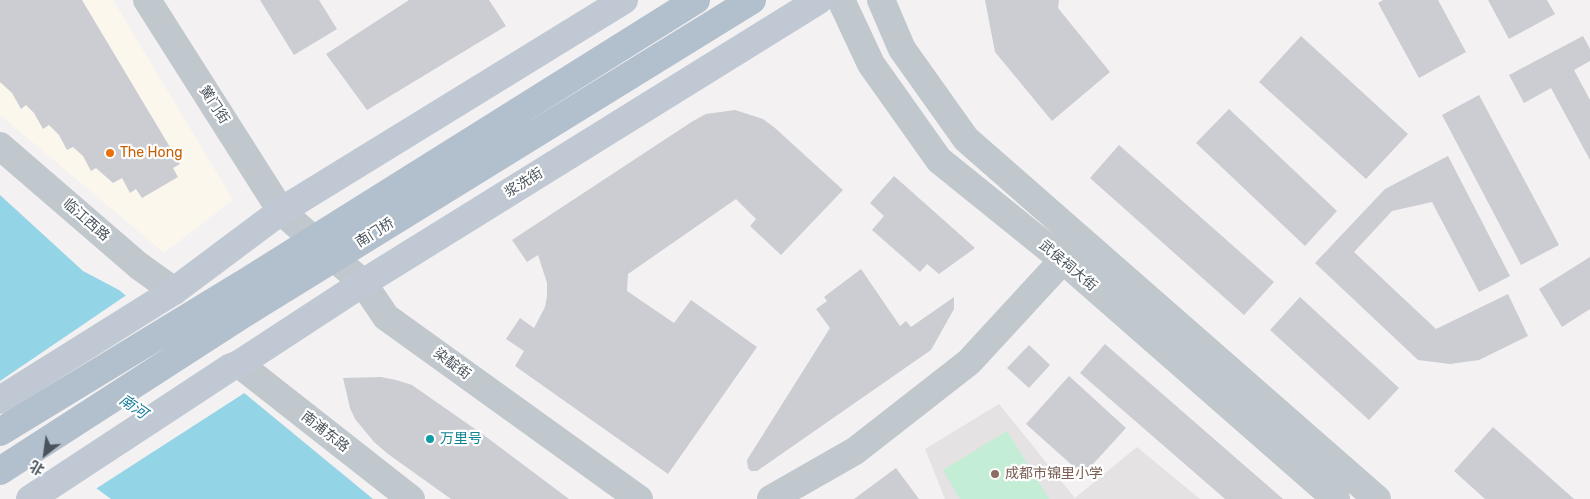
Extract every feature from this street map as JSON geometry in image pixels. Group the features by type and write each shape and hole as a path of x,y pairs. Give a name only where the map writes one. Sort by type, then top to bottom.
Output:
{"main road":[{"path":"0,400 174,291 281,211 624,0"},
{"name":"南门桥","path":"0,432 241,285 696,0"},
{"name":"南门桥","path":"0,471 248,311 752,0"},
{"name":"浆洗街","path":"235,366 364,283 819,0"},
{"path":"38,494 235,366"}],"street":[{"name":"黉门街","path":"147,0 281,211"},
{"name":"武侯祠大街","path":"841,0 871,64 939,160 1063,260 1336,499"},
{"name":"武侯祠大街","path":"881,0 902,49 966,139 1376,499"},
{"name":"临江西路","path":"0,146 139,266 174,291"},
{"name":"染靛街","path":"281,211 364,283 386,317 639,499"},
{"path":"771,499 855,451 969,362 1063,260"},
{"name":"南浦东路","path":"235,366 412,499"}],"shaded area":[{"path":"0,0 113,0 233,200 164,253 0,115"},
{"name":"成都市锦里小学","path":"999,404 1075,498 1137,447 1200,499 945,499 925,449"}],"green space":[{"path":"1007,431 1049,499 960,499 943,470"}],"water":[{"name":"南河","path":"0,195 83,271 119,290 373,499 111,499 0,418"}],"pier":[{"path":"128,294 246,392 94,490 0,421 0,381"}],"building":[{"path":"0,0 82,0 180,164 173,168 178,177 142,198 136,189 130,193 122,178 113,183 96,168 91,171 83,156 73,147 67,150 59,135 49,125 43,129 34,113 26,105 21,109 12,93 0,82"},
{"path":"260,0 319,0 337,29 294,55"},
{"path":"409,0 489,0 506,26 367,110 326,54"},
{"path":"985,0 1059,0 1058,8 1110,72 1052,121 995,52"},
{"path":"1383,0 1438,0 1466,52 1419,78 1378,3"},
{"path":"1488,0 1547,0 1555,14 1509,39"},
{"path":"1301,36 1408,134 1366,179 1259,82"},
{"path":"1583,36 1590,49 1590,61 1574,70 1590,100 1590,160 1551,88 1524,103 1509,75"},
{"path":"1479,95 1559,245 1521,265 1442,115"},
{"path":"1229,109 1337,211 1305,246 1196,143"},
{"path":"735,110 763,119 843,190 781,255 750,226 756,219 736,199 628,274 627,291 674,323 691,300 757,347 668,474 515,366 524,351 506,339 520,318 534,328 545,307 547,283 538,255 527,262 512,240 693,121 706,114"},
{"path":"1119,145 1274,282 1244,315 1090,178"},
{"path":"1448,156 1510,276 1479,292 1432,202 1392,211 1354,252 1436,329 1508,294 1528,336 1479,360 1450,364 1418,360 1315,263 1385,189"},
{"path":"894,176 975,248 939,274 927,264 920,272 872,230 884,216 870,203"},
{"path":"1590,257 1590,309 1562,327 1539,289"},
{"path":"861,269 900,326 906,321 911,327 954,297 954,309 931,350 757,471 751,471 748,468 747,460 830,328 816,309 827,301 824,297"},
{"path":"1300,297 1399,388 1369,420 1270,330"},
{"path":"1105,344 1283,499 1225,499 1080,373"},
{"path":"1029,345 1050,365 1029,388 1007,368"},
{"path":"1069,376 1126,428 1083,475 1026,424"},
{"name":"万里号","path":"381,377 412,385 485,436 569,499 451,499 388,454 374,442 355,419 350,408 343,378"},
{"path":"1493,427 1574,499 1485,499 1454,471"},
{"path":"896,468 919,499 854,499"}],"place":[{"name":"The Hong","path":"110,153"},
{"name":"万里号","path":"430,439"},
{"name":"成都市锦里小学","path":"995,474"}]}
